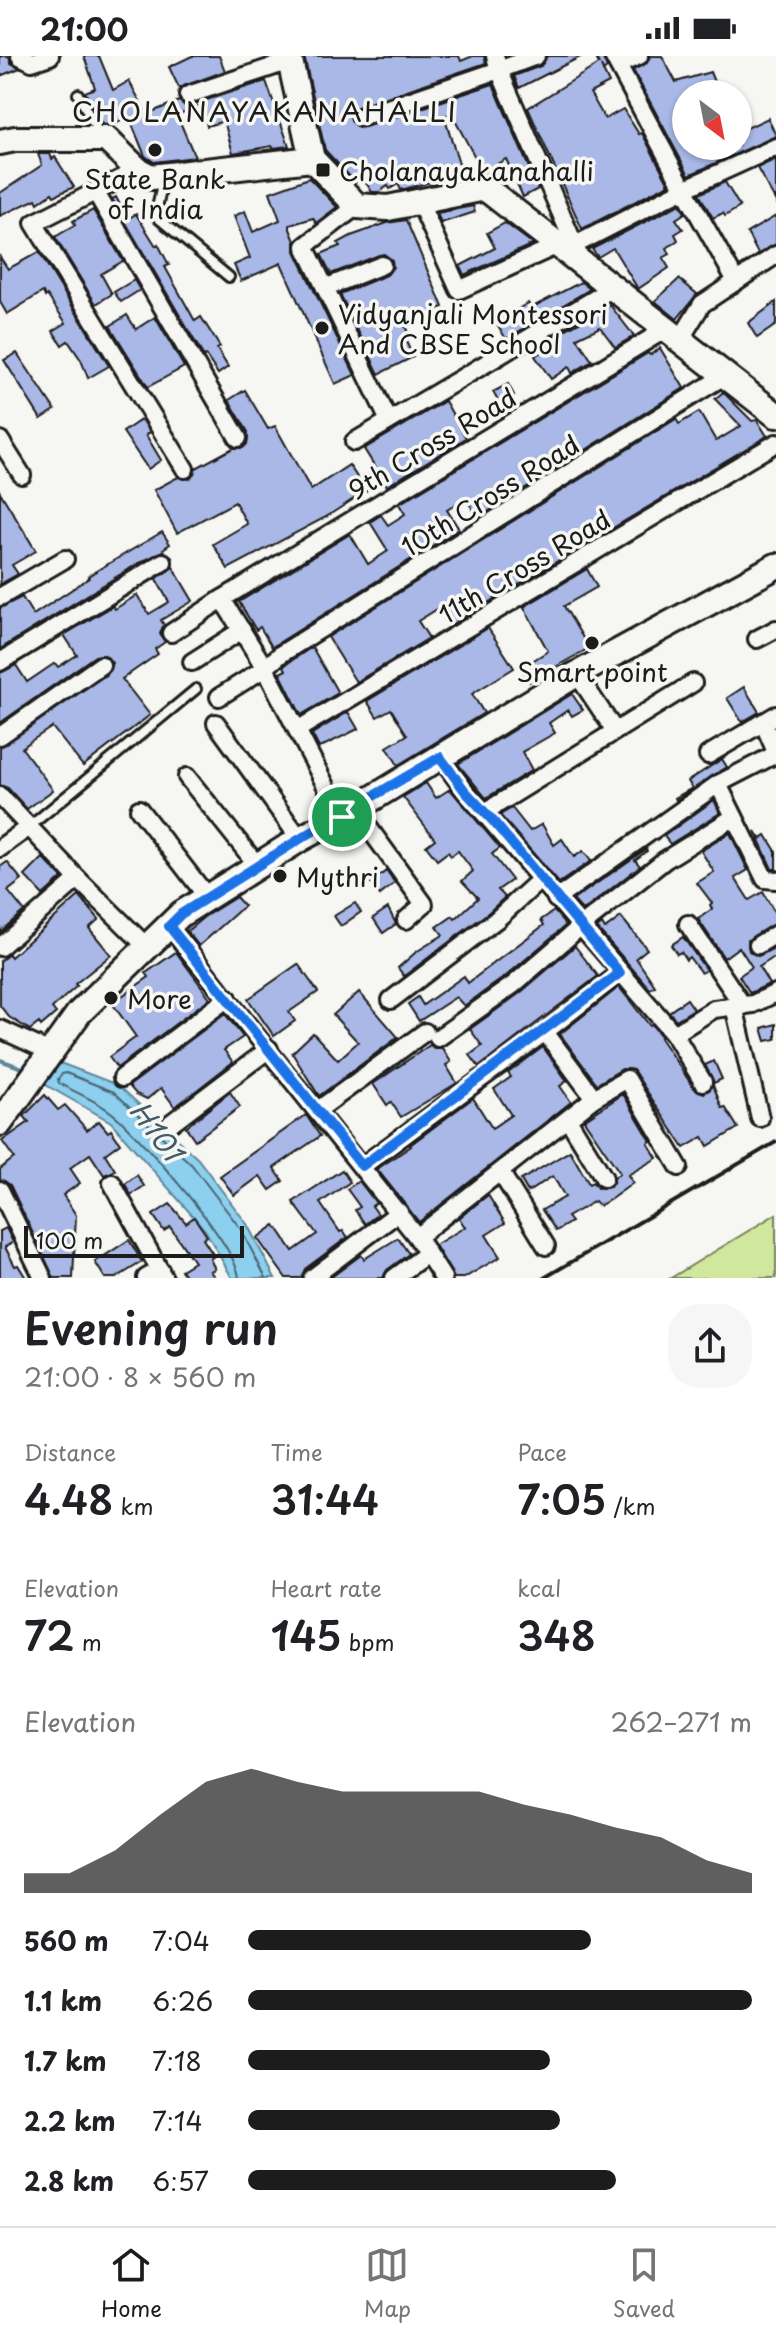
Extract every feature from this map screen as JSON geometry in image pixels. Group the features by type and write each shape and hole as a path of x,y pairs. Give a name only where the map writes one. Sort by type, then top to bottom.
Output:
{"street":[{"path":"20,56 32,62 50,56"},
{"path":"361,117 497,63 536,56"},
{"path":"639,56 616,61 736,281"},
{"path":"188,95 289,59 312,159 357,206"},
{"path":"497,63 572,252"},
{"path":"0,142 15,139 106,139 138,170 151,177 312,159"},
{"path":"419,201 459,290 572,252 684,189 776,147"},
{"path":"138,170 34,223 185,469"},
{"path":"389,421 305,246 357,206 388,208 485,188 572,252 613,288 776,415"},
{"path":"95,191 238,438"},
{"path":"673,335 702,304 776,255"},
{"path":"325,288 382,265"},
{"path":"354,442 613,288"},
{"name":"9th Cross Road","path":"171,633 222,599 673,335"},
{"name":"10th Cross Road","path":"219,697 281,654 724,376"},
{"path":"0,440 22,475"},
{"name":"11th Cross Road","path":"297,730 776,443"},
{"path":"0,597 65,559"},
{"path":"0,662 163,562"},
{"path":"0,1123 79,1013 181,914 300,839 349,813 577,674 776,566"},
{"path":"222,599 349,813 424,904 406,920"},
{"path":"757,639 776,629"},
{"path":"192,662 242,630"},
{"path":"0,736 101,665"},
{"path":"577,674 615,731"},
{"path":"485,812 693,683"},
{"path":"556,899 718,784 776,753 770,718 708,755"},
{"path":"216,723 300,839"},
{"path":"440,757 556,899 674,1034 703,1082"},
{"path":"187,777 258,866"},
{"path":"718,784 765,879 776,880"},
{"path":"0,796 147,947"},
{"path":"139,809 208,898"},
{"path":"318,1110 513,985 665,860 734,817"},
{"path":"0,848 29,827"},
{"path":"0,947 78,879"},
{"path":"391,1000 496,920 540,880"},
{"path":"688,924 738,1006 760,1118"},
{"path":"169,926 399,1212 443,1278"},
{"path":"758,945 776,934"},
{"path":"362,1166 620,973"},
{"path":"674,1034 714,1009 738,1006 776,993"},
{"path":"122,1078 228,998"},
{"path":"0,1029 50,1052"},
{"path":"545,1032 594,1098"},
{"path":"171,1123 269,1049"},
{"path":"417,1237 594,1098 627,1079 679,1167"},
{"path":"568,1119 604,1178"},
{"path":"501,1173 546,1246"},
{"path":"112,1183 156,1275"},
{"path":"0,1190 43,1278"},
{"path":"312,1278 399,1212"},
{"path":"394,1278 427,1254"}],"lane":[{"path":"78,94 102,139"},
{"path":"164,175 158,218 229,277"},
{"path":"29,827 196,689"}],"green space":[{"path":"776,1214 776,1278 671,1278"}],"water":[{"path":"60,1063 118,1085 198,1159 247,1224 275,1278 232,1278 205,1230 111,1122 44,1084"}],"building":[{"path":"0,56 9,56 11,63 20,68 0,76"},
{"path":"84,56 99,56 113,90 129,81 147,114 179,101 185,106 191,105 266,81 289,146 233,153 224,121 207,126 201,105 177,115 195,157 154,162 145,156 129,117 111,126 102,124 85,92 95,88"},
{"path":"192,56 219,56 225,71 179,88 169,67"},
{"path":"304,56 459,56 461,61 484,56 486,63 357,107 350,114 351,121 358,128 365,127 493,84 538,189 523,197 506,159 483,172 451,113 444,116 462,173 442,182 441,179 401,190 398,184 390,189 388,186 379,192 372,192 363,178 355,182 325,150"},
{"path":"547,56 582,56 519,88 514,76 541,66"},
{"path":"595,56 602,56 607,68 603,71 609,83 590,93 605,119 623,109 639,134 642,133 669,184 582,229 528,108 599,64"},
{"path":"650,56 662,56 675,80 672,80 672,143 633,70 647,63"},
{"path":"710,72 713,80 683,80"},
{"path":"768,118 776,136 752,147 752,126"},
{"path":"38,154 50,154 52,159 55,157 74,187 54,196 52,193 38,203 36,199 0,216 0,193 42,165"},
{"path":"776,159 776,202 757,168"},
{"path":"681,160 722,160 689,175"},
{"path":"309,178 337,207 316,223 313,218 290,225 290,229 295,251 355,375 335,384 281,263 241,281 234,265 250,258 234,216 245,211 253,232 280,220 270,192"},
{"path":"725,182 740,207 725,216 723,213 713,218 699,194"},
{"path":"116,197 127,219 136,214 156,246 158,244 169,265 165,267 195,321 201,317 220,347 217,349 228,367 218,374 204,357 112,199"},
{"path":"680,204 685,213 676,219 683,229 675,234 678,240 667,248 670,254 663,258 669,268 638,289 613,248 598,257 592,249"},
{"path":"473,206 475,212 441,223 437,213"},
{"path":"93,210 123,261 101,274 112,294 96,304 55,237 75,225 73,221"},
{"path":"776,216 776,244 758,254 747,233"},
{"path":"406,220 443,307 404,324 410,337 405,339 413,357 379,374 340,294 387,275 393,267 392,260 384,254 379,255 331,274 321,254 340,246 338,243 351,236 387,223"},
{"path":"505,223 533,244 464,275 460,266 495,248 487,233"},
{"path":"39,252 109,366 88,378 81,360 68,341 62,345 53,331 66,323 47,295 45,297 43,292 7,314 0,302 0,257 8,269"},
{"path":"679,279 697,294 677,319 655,301"},
{"path":"134,280 140,290 121,302 114,292"},
{"path":"581,282 590,289 506,339 496,322 528,303 531,308"},
{"path":"776,302 776,325 757,338 748,323"},
{"path":"610,305 634,336 615,347 600,327 577,338 592,361 572,373 569,367 551,379 535,356 550,346 546,340"},
{"path":"127,315 136,329 155,317 184,367 148,387 110,326"},
{"path":"660,348 684,388 478,518 466,498 447,510 459,529 272,647 260,627 256,630 239,602 350,534 368,564 388,551 370,522 381,515 388,525 405,514 399,504"},
{"path":"17,353 55,410 41,419 4,360"},
{"path":"508,384 514,395 499,403 493,392"},
{"path":"245,390 268,429 275,426 311,490 349,465 366,491 326,517 228,569 213,544 247,524 235,502 177,533 154,490 178,477 190,479 196,468 247,444 248,432 229,400"},
{"path":"723,392 752,421 757,420 767,436 449,626 439,608 418,621 429,638 356,682 328,637 676,419 679,424 699,412 716,441 741,426 715,399"},
{"path":"445,401 466,438 387,486 364,449"},
{"path":"142,419 150,432 146,435 161,460 148,469 123,432"},
{"path":"0,492 36,551 12,565 18,574 0,584"},
{"path":"162,532 170,544 164,551 139,563 0,649 0,608 22,597 33,615 88,576"},
{"path":"173,567 193,601 161,620 164,625 160,634 165,642 155,649 158,654 122,679 150,715 83,766 52,727 31,741 22,748 53,790 27,809 8,788 0,785 0,747 107,674 112,663 105,655 95,656 0,723 0,673 16,665 27,682 55,663 58,667 77,655 64,635 137,595 149,614 169,602 156,579"},
{"path":"587,569 597,587 564,606 589,648 529,682 521,668 548,651 524,607"},
{"path":"488,628 514,668 472,694 484,713 398,765 387,747 407,735 391,709 377,717 367,701"},
{"path":"312,647 338,693 301,715 280,673 286,670 284,666"},
{"path":"744,687 759,712 742,722 727,698"},
{"path":"572,694 583,710 572,716 568,710 549,723 555,733 522,752 532,770 486,798 458,764"},
{"path":"348,712 358,729 319,748 312,734"},
{"path":"722,759 727,767 676,800 692,788 688,781"},
{"path":"426,783 436,798 450,789 500,848 492,854 512,880 498,890 505,897 489,912 404,976 398,968 443,935 437,927 453,916 455,919 478,898 462,881 473,871 458,851 451,856 448,852 437,860 426,846 435,839 403,797"},
{"path":"714,800 720,813 670,844 664,836"},
{"path":"512,808 530,831 542,824 554,845 562,839 574,857 583,851 591,861 559,883 500,815"},
{"path":"354,827 359,833 340,844 336,837 326,842"},
{"path":"755,831 760,839 766,835 776,851 776,869 772,869"},
{"path":"730,833 748,870 735,878 749,900 763,892 776,915 776,923 748,940 749,951 758,956 776,947 776,956 759,967 769,984 750,993 739,976 752,967 739,947 724,958 698,919 712,909 712,903 697,883 714,872 701,851"},
{"path":"646,849 635,860 640,866 583,911 573,900"},
{"path":"43,858 62,878 43,895 25,876"},
{"path":"7,862 22,880 8,891 24,911 0,932 0,867"},
{"path":"386,871 395,883 380,895 371,883"},
{"path":"79,896 99,919 89,928 111,955 75,984 77,986 52,1008 56,1013 41,1026 39,1023 30,1030 9,1017 0,1006 0,961 9,954 11,957"},
{"path":"236,897 244,906 199,946 187,931"},
{"path":"355,903 361,912 341,926 334,916"},
{"path":"388,908 396,924 383,933 373,918"},
{"path":"554,911 566,925 506,976 464,1006 456,997 419,1021 408,1004 418,997 423,1005 464,976 468,983 544,925 541,920"},
{"path":"621,917 647,949 636,958 655,986 650,989 597,928 602,924 605,929"},
{"path":"683,937 706,970 701,973 689,957 686,960 681,952 677,954 671,945"},
{"path":"575,946 598,976 479,1067 470,1055 482,1046 470,1029 520,993"},
{"path":"176,952 210,998 117,1068 109,1057 136,1037 112,1003 149,977 146,973"},
{"path":"298,964 318,992 289,1012 295,1021 274,1036 248,999"},
{"path":"619,987 662,1037 694,1088 704,1093 713,1085 722,1108 725,1107 738,1128 708,1146 703,1137 684,1148 633,1070 622,1069 597,1084 560,1034"},
{"path":"359,992 398,1037 319,1096 292,1053 313,1033 338,1060 358,1042 333,1015"},
{"path":"687,999 694,1009 676,1020 669,1012"},
{"path":"225,1014 243,1037 224,1050 233,1062 175,1107 161,1088 147,1099 129,1086"},
{"path":"776,1024 776,1039 766,1041 762,1028"},
{"path":"430,1045 442,1048 451,1062 446,1065 457,1083 401,1117 391,1102 387,1105 373,1084"},
{"path":"543,1047 567,1081 560,1086 571,1102 419,1222 377,1169 473,1098 492,1128 511,1115 494,1089 511,1077 508,1073"},
{"path":"714,1061 722,1079 714,1083 705,1065"},
{"path":"230,1092 240,1107 195,1140 186,1127"},
{"path":"623,1094 651,1141 648,1143 657,1158 628,1175 633,1183 611,1199 599,1206 595,1201 567,1217 571,1222 556,1231 542,1210 565,1197 553,1176 528,1192 521,1180 570,1151 589,1184 593,1182 597,1188 610,1187 620,1173 584,1120"},
{"path":"45,1095 58,1110 65,1105 87,1130 99,1121 108,1132 111,1130 120,1143 105,1154 115,1170 112,1172 104,1175 90,1154 70,1168 80,1183 63,1195 76,1215 73,1278 54,1278 10,1185 0,1179 0,1169 14,1158 2,1141 29,1122 24,1116"},
{"path":"306,1115 320,1136 274,1168 283,1181 270,1190 260,1176 234,1195 220,1176"},
{"path":"342,1170 350,1182 320,1203 340,1232 343,1231 348,1237 305,1269 301,1278 286,1278 257,1238 275,1225 293,1251 317,1234 293,1202"},
{"path":"137,1175 144,1186 131,1195 125,1184"},
{"path":"359,1181 376,1203 372,1206 378,1214 365,1224 355,1210 360,1207 347,1189"},
{"path":"488,1195 505,1223 486,1235 500,1257 464,1278 454,1278 435,1245 465,1227 459,1218"},
{"path":"170,1204 186,1223 194,1217 207,1236 203,1239 214,1256 210,1259 215,1269 210,1271 215,1278 187,1278 181,1270 194,1262 170,1227 164,1231 153,1215"},
{"path":"6,1228 13,1242 5,1247 26,1278 0,1278 0,1231"},
{"path":"398,1238 409,1254 387,1270 383,1278 330,1278 361,1255 364,1259"},
{"path":"129,1240 142,1262 116,1278 105,1278 95,1262"}],"waterway":[{"name":"H101","path":"0,1060 28,1070"}],"railway":[{"path":"544,1278 776,1142"}],"place":[{"name":"State Bank of India","path":"155,150"},
{"name":"Cholanayakanahalli","path":"323,170"},
{"name":"Vidyanjali Montessori And CBSE School","path":"322,328"},
{"name":"Smart point","path":"592,643"},
{"name":"Mythri","path":"280,876"},
{"name":"More","path":"111,998"}],"district":[{"name":"CHOLANAYAKANAHALLI","path":"265,110"}],"route":[{"path":"440,757 465,791 620,973 362,1166 169,926 181,914 300,839 342,817 440,757"}]}
